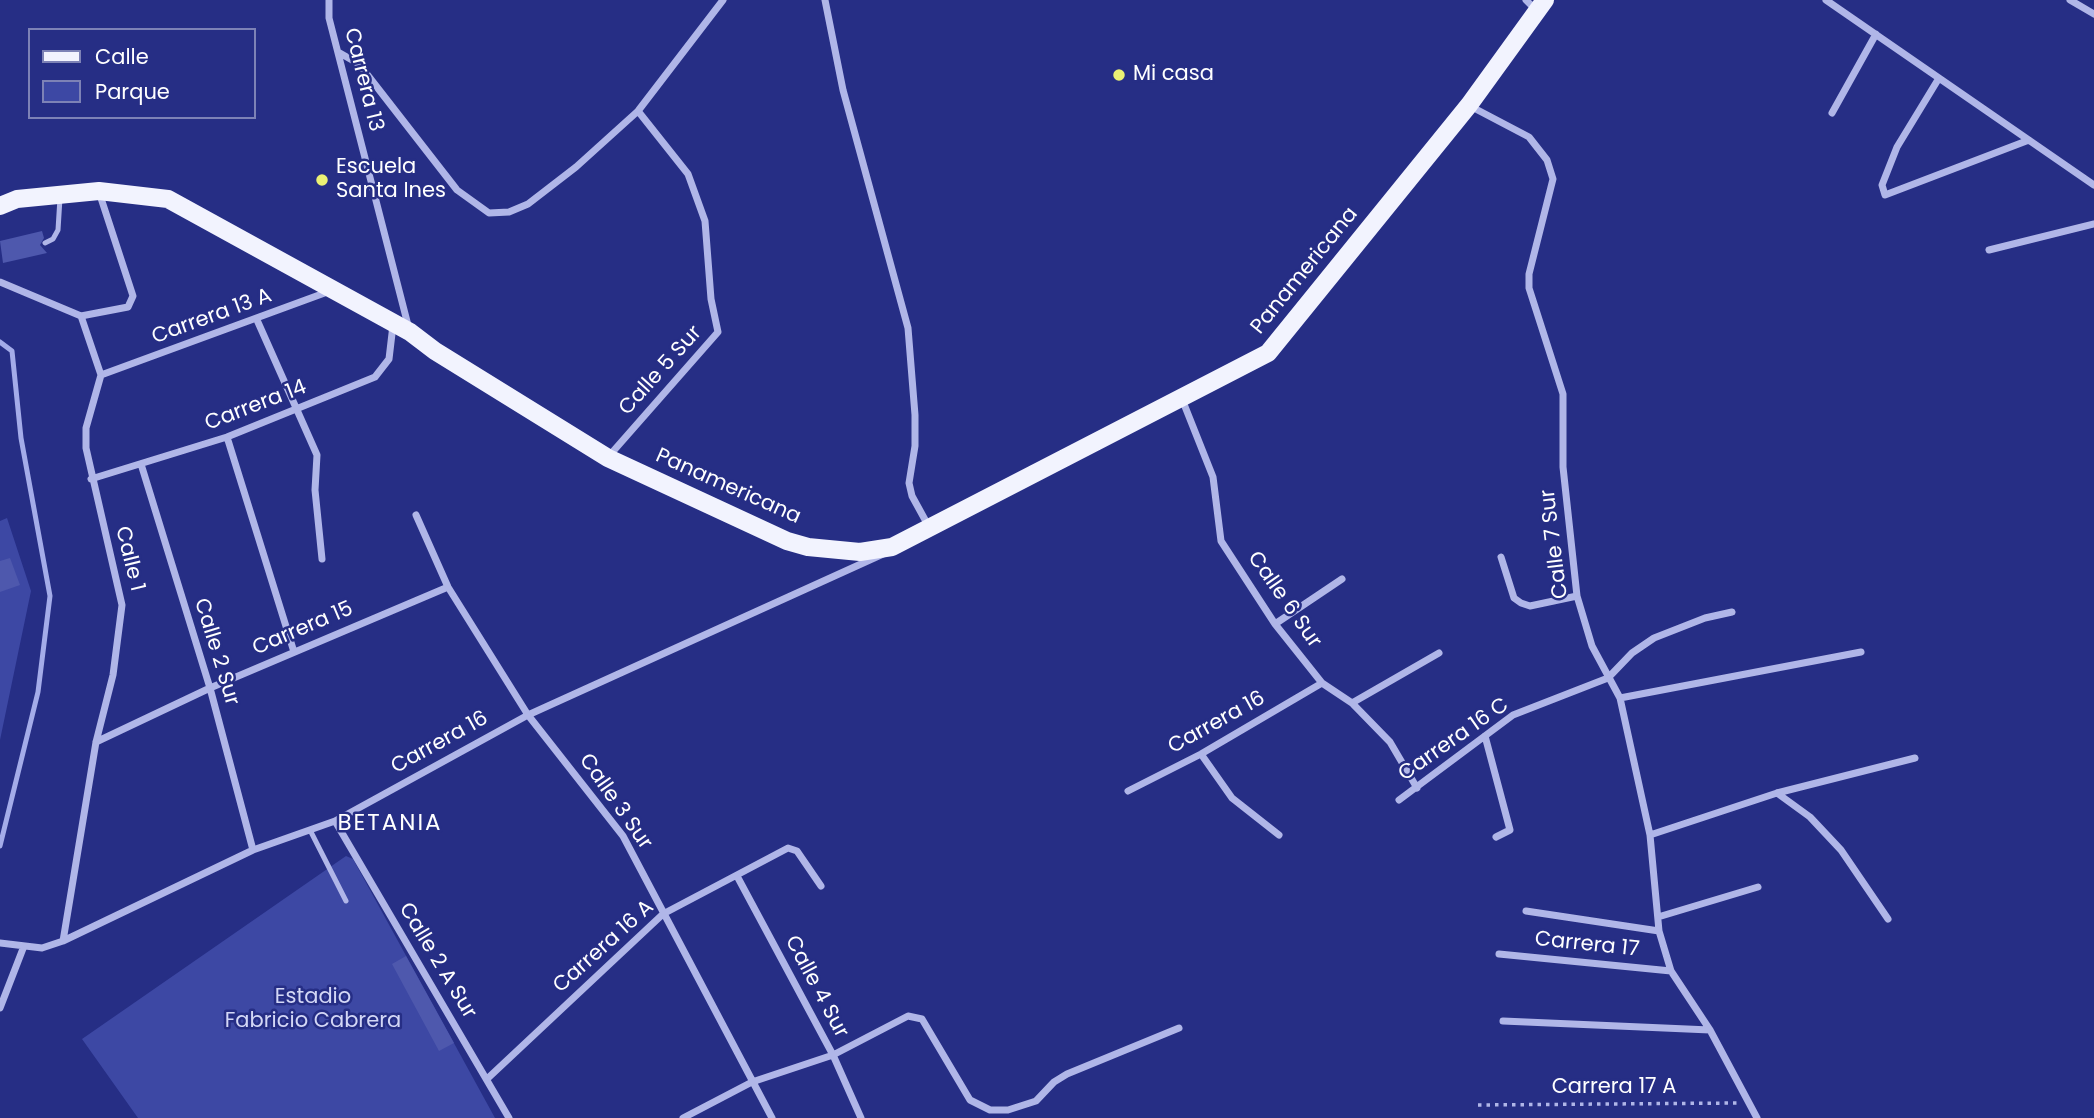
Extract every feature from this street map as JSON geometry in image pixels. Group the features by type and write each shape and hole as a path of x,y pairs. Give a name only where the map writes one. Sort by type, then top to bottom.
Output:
{"main road":[{"name":"Panamericana","path":"0,206 17,199 99,191 168,199 410,332 435,351 608,458 787,541 834,551 860,552 892,547 1268,353 1469,105 1536,3"}],"street":[{"name":"Carrera 13","path":"329,0 329,18 410,332"},
{"path":"338,52 359,64 457,190 489,213 509,212 528,204 576,167 638,111 723,0"},
{"path":"825,0 843,90 908,328 915,415 915,446 909,483 912,496 929,527"},
{"path":"1826,0 2094,185"},
{"path":"2070,0 2094,14"},
{"path":"1832,113 1876,34"},
{"path":"1939,78 1897,147 1882,186 1885,195 2029,140"},
{"name":"Calle 7 Sur","path":"1469,105 1529,137 1547,160 1553,179 1529,274 1530,288 1563,394 1563,467 1577,596 1592,646 1620,698 1650,835 1659,931 1671,971 1710,1030 1757,1118"},
{"name":"Calle 5 Sur","path":"608,458 718,332 711,299 705,221 701,209 688,174 638,111"},
{"path":"0,282 81,316 128,307 133,296 99,191"},
{"path":"1989,250 2094,224"},
{"name":"Carrera 13 A","path":"101,375 334,290"},
{"path":"81,316 101,375"},
{"path":"257,320 317,455 315,490 322,559"},
{"name":"Carrera 14","path":"91,479 227,437 375,377 384,369 389,359 393,324"},
{"name":"Calle 1","path":"63,942 96,742 113,675 122,605 86,448 86,428 101,375"},
{"name":"Calle 6 Sur","path":"1182,399 1213,477 1221,541 1275,624 1322,683 1352,702 1390,742 1417,788"},
{"path":"227,437 294,652"},
{"name":"Calle 2 Sur","path":"141,464 209,688 253,850"},
{"name":"Calle 3 Sur","path":"416,515 448,587 528,715 623,836 772,1118"},
{"name":"Carrera 16","path":"2,943 42,948 63,942 253,850 335,821 528,715 874,560 892,547"},
{"path":"1502,557 1514,598 1521,604 1530,606 1577,596"},
{"path":"1275,624 1342,579"},
{"name":"Carrera 15","path":"96,742 209,688 448,587"},
{"path":"1608,678 1632,653 1654,638 1705,618 1731,612"},
{"path":"1620,698 1861,652"},
{"path":"1352,702 1439,653"},
{"name":"Carrera 16 C","path":"1399,800 1513,715 1608,678"},
{"name":"Carrera 16","path":"1128,791 1201,754 1322,683"},
{"path":"1485,736 1510,830 1496,837"},
{"path":"1201,754 1231,798 1279,835"},
{"path":"1650,835 1777,793 1915,758"},
{"path":"1777,793 1810,817 1841,850 1888,919"},
{"name":"Calle 2 A Sur","path":"335,821 509,1118"},
{"name":"Carrera 16 A","path":"487,1079 663,914 788,848 797,851 821,886"},
{"name":"Calle 4 Sur","path":"737,876 833,1055 861,1118"},
{"path":"1658,917 1758,887"},
{"path":"1526,911 1659,931"},
{"path":"0,1008 24,946"},
{"name":"Carrera 17","path":"1499,954 1671,971"},
{"path":"683,1118 752,1082 833,1055 908,1016 922,1019 970,1100 990,1110 1008,1110 1036,1101 1054,1082 1067,1074 1179,1028"},
{"path":"1503,1021 1710,1030"}],"lane":[{"path":"45,243 53,239 58,230 60,195"},
{"path":"310,830 346,901"}],"path":[{"name":"Carrera 17 A","path":"1478,1105 1749,1103"}],"green space":[{"path":"7,518 31,591 0,740 0,521"},
{"name":"Estadio Fabricio Cabrera","path":"346,856 353,859 495,1118 138,1118 82,1039"}],"building":[{"path":"42,231 44,238 40,245 47,253 3,263 0,241"},
{"path":"10,558 20,585 0,592 0,561"},
{"path":"406,956 454,1043 439,1051 392,964"}],"waterway":[{"path":"0,342 12,351 21,438 50,596 38,692 0,846"}],"place":[{"name":"Mi casa","path":"1119,75"},
{"name":"Escuela Santa Ines","path":"322,180"}],"district":[{"name":"BETANIA","path":"390,824"}]}
